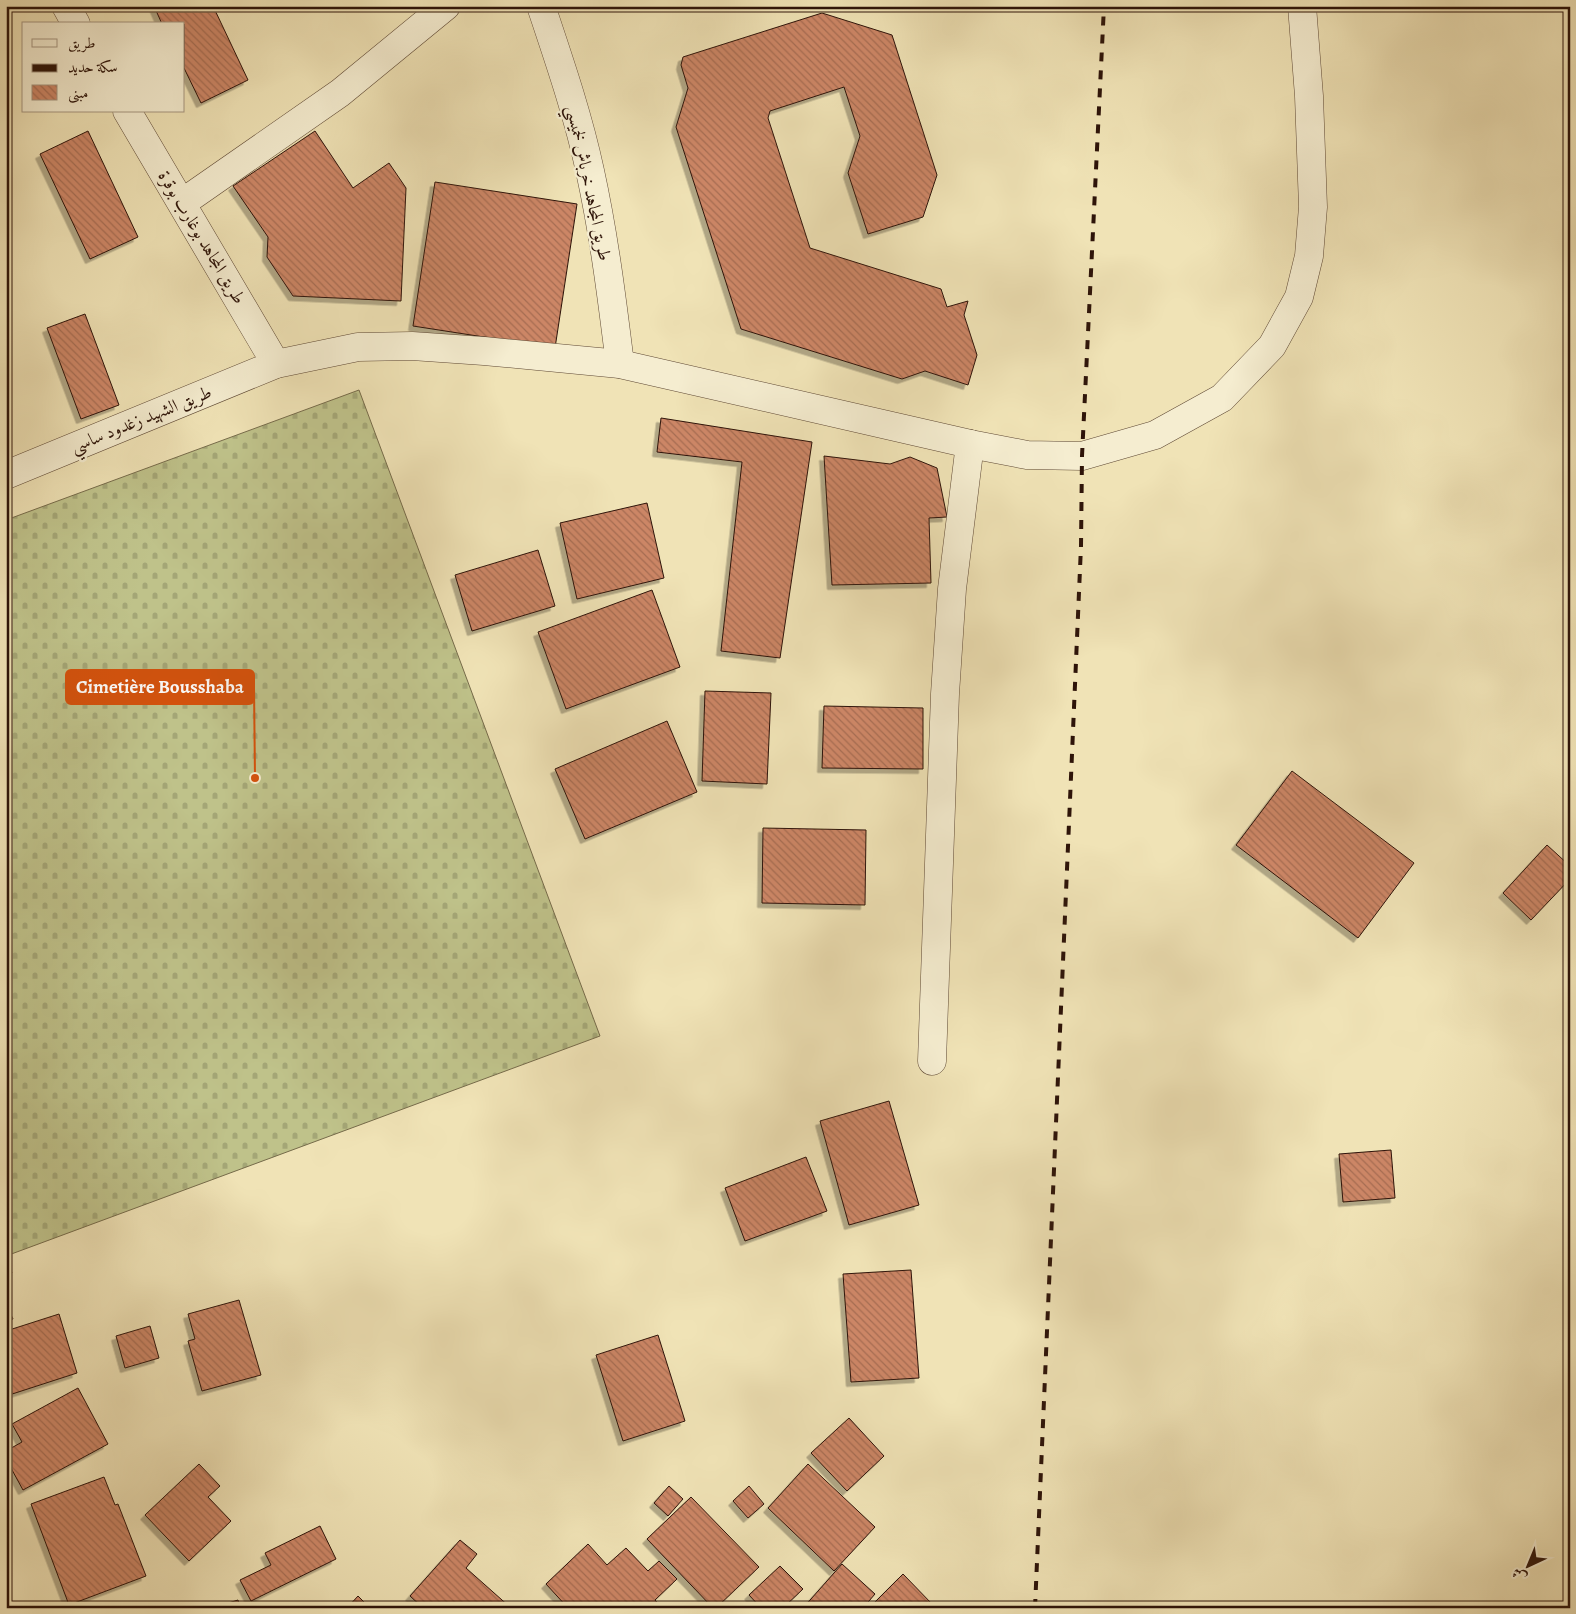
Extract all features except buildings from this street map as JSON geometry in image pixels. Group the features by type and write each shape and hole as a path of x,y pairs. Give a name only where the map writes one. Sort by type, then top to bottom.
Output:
{"street":[{"path":"66,6 75,22"},
{"path":"182,203 340,93 446,6"},
{"name":"طريق المجاهد خرباش لخميسي","path":"541,6 567,85 590,169 605,248 620,364"},
{"name":"طريق الشهيد زغدود ساسي","path":"6,475 276,364 358,347 412,346 561,356 620,364 970,444 1027,454 1082,456 1155,435 1222,398 1272,346 1299,297 1310,246 1313,207 1309,96 1302,6"},
{"name":"طريق المجاهد بوغارب بوقرة","path":"128,112 276,364"},
{"path":"932,1061 946,675 952,589 970,444"}],"green space":[{"path":"359,390 600,1036 6,1256 6,520"}],"railway":[{"path":"1035,1608 1081,546 1082,456 1104,6"}],"place":[{"name":"Cimetière Bousshaba","path":"255,778"}]}
